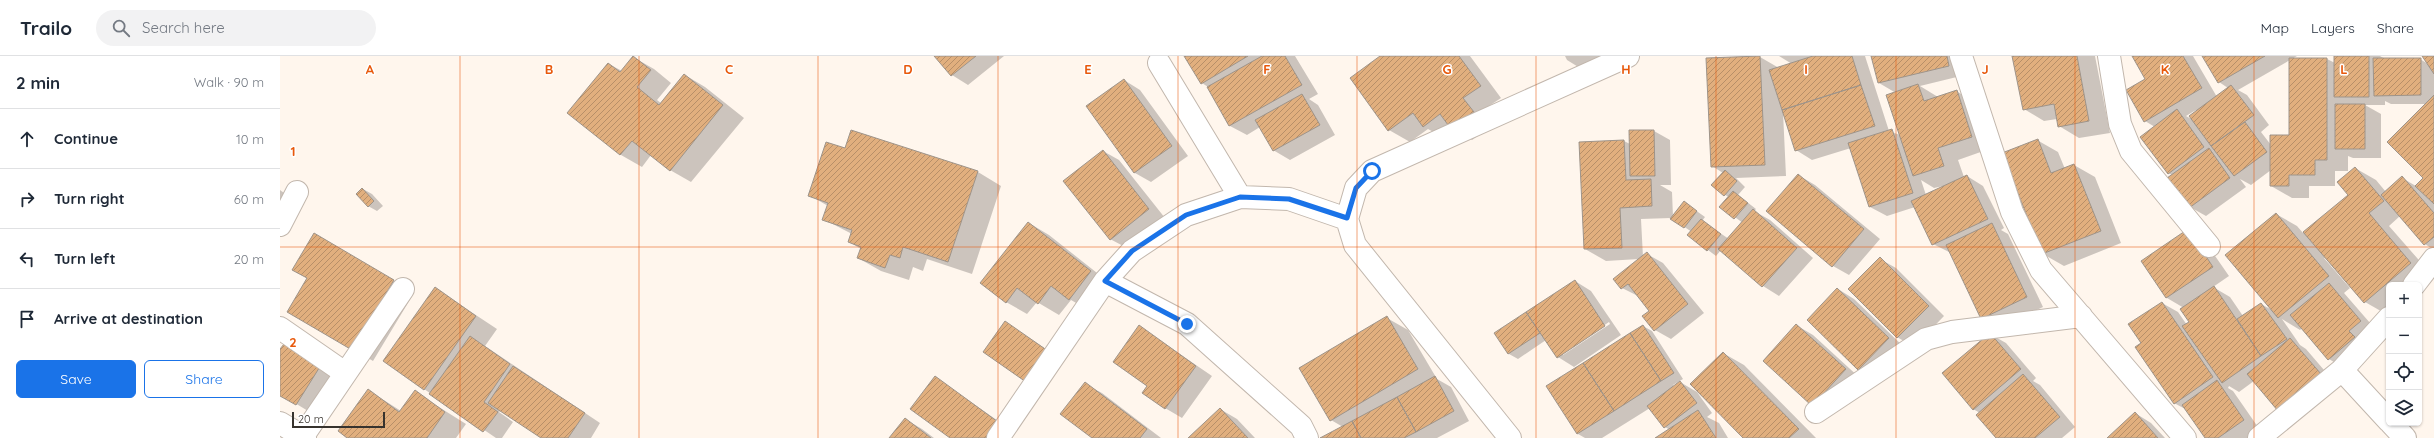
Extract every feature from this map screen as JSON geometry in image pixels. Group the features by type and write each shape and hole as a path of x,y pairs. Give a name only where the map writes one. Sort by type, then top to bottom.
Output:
{"street":[{"path":"1510,438 1355,245 1347,218 1356,188 1372,171 1628,56"},
{"path":"1961,56 2012,212 2041,270 2185,438"},
{"path":"2109,56 2120,124 2131,151 2209,246"},
{"path":"1159,63 1240,197"},
{"path":"280,225 298,192"},
{"path":"998,438 1105,281 1132,251 1186,215 1240,197 1289,199 1347,218"},
{"path":"2416,282 2434,259"},
{"path":"1105,281 1187,324 1299,434"},
{"path":"280,423 304,437 345,373 403,289"},
{"path":"1816,412 1926,339 1952,332 2081,316"},
{"path":"2258,438 2342,370 2386,321"},
{"path":"280,328 345,373"},
{"path":"2342,370 2386,417"},
{"path":"2394,426 2405,438"}],"building":[{"path":"633,56 651,70 637,87 659,105 684,74 723,105 670,171 632,141 620,155 567,113 608,63 620,72"},
{"path":"934,56 976,56 951,76"},
{"path":"1184,56 1248,56 1201,84"},
{"path":"1262,56 1285,56 1302,85 1229,126 1207,87"},
{"path":"1380,56 1459,56 1481,86 1463,98 1474,112 1451,129 1440,114 1423,127 1413,113 1388,131 1350,78"},
{"path":"1760,56 1765,165 1711,167 1706,58"},
{"path":"1813,56 1852,56 1861,85 1782,110 1769,70"},
{"path":"1871,56 1947,56 1949,66 1878,83"},
{"path":"2012,56 2077,56 2089,121 2058,127 2054,104 2023,110"},
{"path":"2132,56 2183,56 2202,88 2144,122 2126,90 2145,79"},
{"path":"2202,56 2265,56 2218,83"},
{"path":"2334,56 2369,56 2369,97 2334,97"},
{"path":"2422,56 2434,56 2434,74"},
{"path":"2289,58 2327,58 2327,160 2315,160 2315,175 2289,175 2289,186 2270,186 2270,135 2289,135"},
{"path":"2373,58 2421,58 2421,95 2374,96"},
{"path":"1124,79 1172,146 1134,173 1086,106"},
{"path":"1918,84 1924,101 1957,90 1972,137 1938,148 1944,166 1913,176 1886,95"},
{"path":"1861,85 1875,126 1795,151 1782,110"},
{"path":"2231,85 2254,115 2211,146 2189,116"},
{"path":"1302,94 1320,125 1273,151 1255,120"},
{"path":"2434,95 2434,204 2415,186 2423,178 2387,142"},
{"path":"2335,104 2365,104 2365,149 2335,149"},
{"path":"2177,109 2204,147 2168,174 2140,137"},
{"path":"2245,122 2267,152 2234,176 2211,146"},
{"path":"1892,129 1913,193 1869,207 1848,143"},
{"path":"851,130 978,171 948,262 903,247 900,258 890,255 885,268 857,258 861,247 848,242 852,230 822,220 828,203 808,196 826,142 845,148"},
{"path":"1629,130 1654,130 1655,176 1630,176"},
{"path":"2038,139 2051,173 2074,164 2101,231 2042,254 2002,153"},
{"path":"1624,140 1626,180 1651,179 1652,206 1620,208 1622,248 1584,249 1579,142"},
{"path":"2209,148 2230,178 2189,208 2167,178"},
{"path":"1103,150 1149,209 1110,240 1063,181"},
{"path":"2355,167 2384,201 2369,213 2411,263 2389,282 2386,282 2386,284 2364,303 2303,232 2348,195 2337,182"},
{"path":"1725,170 1737,181 1724,196 1711,185"},
{"path":"1798,174 1864,229 1832,267 1766,211"},
{"path":"1967,175 1988,219 1932,245 1911,201"},
{"path":"2402,176 2434,213 2434,237 2424,245 2381,195"},
{"path":"362,188 374,201 368,207 356,194"},
{"path":"1733,191 1748,203 1734,219 1719,207"},
{"path":"1684,201 1697,211 1684,228 1670,219"},
{"path":"1753,209 1797,248 1762,287 1718,249"},
{"path":"2276,213 2329,276 2278,318 2225,255"},
{"path":"1701,219 1721,234 1707,251 1687,235"},
{"path":"1028,222 1091,271 1069,300 1051,286 1038,304 1017,288 1006,303 980,283"},
{"path":"1992,223 2027,297 1981,319 1946,245"},
{"path":"2188,229 2213,267 2166,298 2141,261"},
{"path":"314,233 394,280 352,350 287,312 307,278 292,270"},
{"path":"1647,252 1688,304 1654,331 1642,316 1649,311 1628,284 1621,289 1613,279"},
{"path":"1880,257 1929,306 1897,338 1848,289"},
{"path":"1575,280 1605,326 1557,358 1526,312"},
{"path":"2329,283 2361,321 2349,331 2355,337 2328,360 2290,315"},
{"path":"2214,286 2261,356 2222,383 2182,326 2189,322 2180,309"},
{"path":"435,287 476,316 424,390 383,361"},
{"path":"1837,288 1889,338 1858,370 1807,320"},
{"path":"2162,302 2213,377 2174,404 2135,347 2141,343 2128,324"},
{"path":"2261,303 2287,339 2261,356 2237,319"},
{"path":"1526,312 1540,333 1508,354 1494,333"},
{"path":"1387,316 1418,369 1330,421 1299,368"},
{"path":"1005,321 1048,351 1026,382 983,352"},
{"path":"1796,324 1846,369 1812,406 1763,361"},
{"path":"1139,325 1196,366 1165,409 1142,393 1147,386 1113,362"},
{"path":"1643,325 1674,373 1661,381 1630,333"},
{"path":"1630,333 1661,381 1614,411 1583,363"},
{"path":"1990,333 2021,369 1973,410 1942,373"},
{"path":"470,336 510,364 484,402 498,412 483,432 429,394"},
{"path":"2290,338 2321,374 2278,411 2247,374"},
{"path":"284,344 321,365 296,405 280,396 280,349"},
{"path":"1723,352 1799,429 1789,438 1743,438 1690,384"},
{"path":"1583,363 1614,411 1577,434 1546,386"},
{"path":"513,366 585,413 568,438 541,438 488,403"},
{"path":"2023,374 2060,417 2035,438 1996,438 1976,415"},
{"path":"935,376 998,422 986,438 950,438 910,409"},
{"path":"1435,376 1454,411 1416,432 1397,397"},
{"path":"2217,380 2244,420 2218,438 2205,438 2182,405"},
{"path":"1680,381 1697,403 1664,428 1647,406"},
{"path":"1085,382 1147,429 1140,438 1092,438 1060,414"},
{"path":"368,389 399,412 415,390 445,412 427,438 347,438 338,431"},
{"path":"1397,397 1416,432 1404,438 1361,438 1352,421"},
{"path":"1220,408 1248,438 1188,438"},
{"path":"1698,410 1716,438 1655,438"},
{"path":"2135,412 2158,438 2107,438"},
{"path":"905,418 931,438 889,438"},
{"path":"1352,421 1361,438 1320,438"}],"route":[{"path":"1187,324 1105,281 1132,251 1186,215 1240,197 1289,199 1347,218 1356,188 1372,171"}]}
